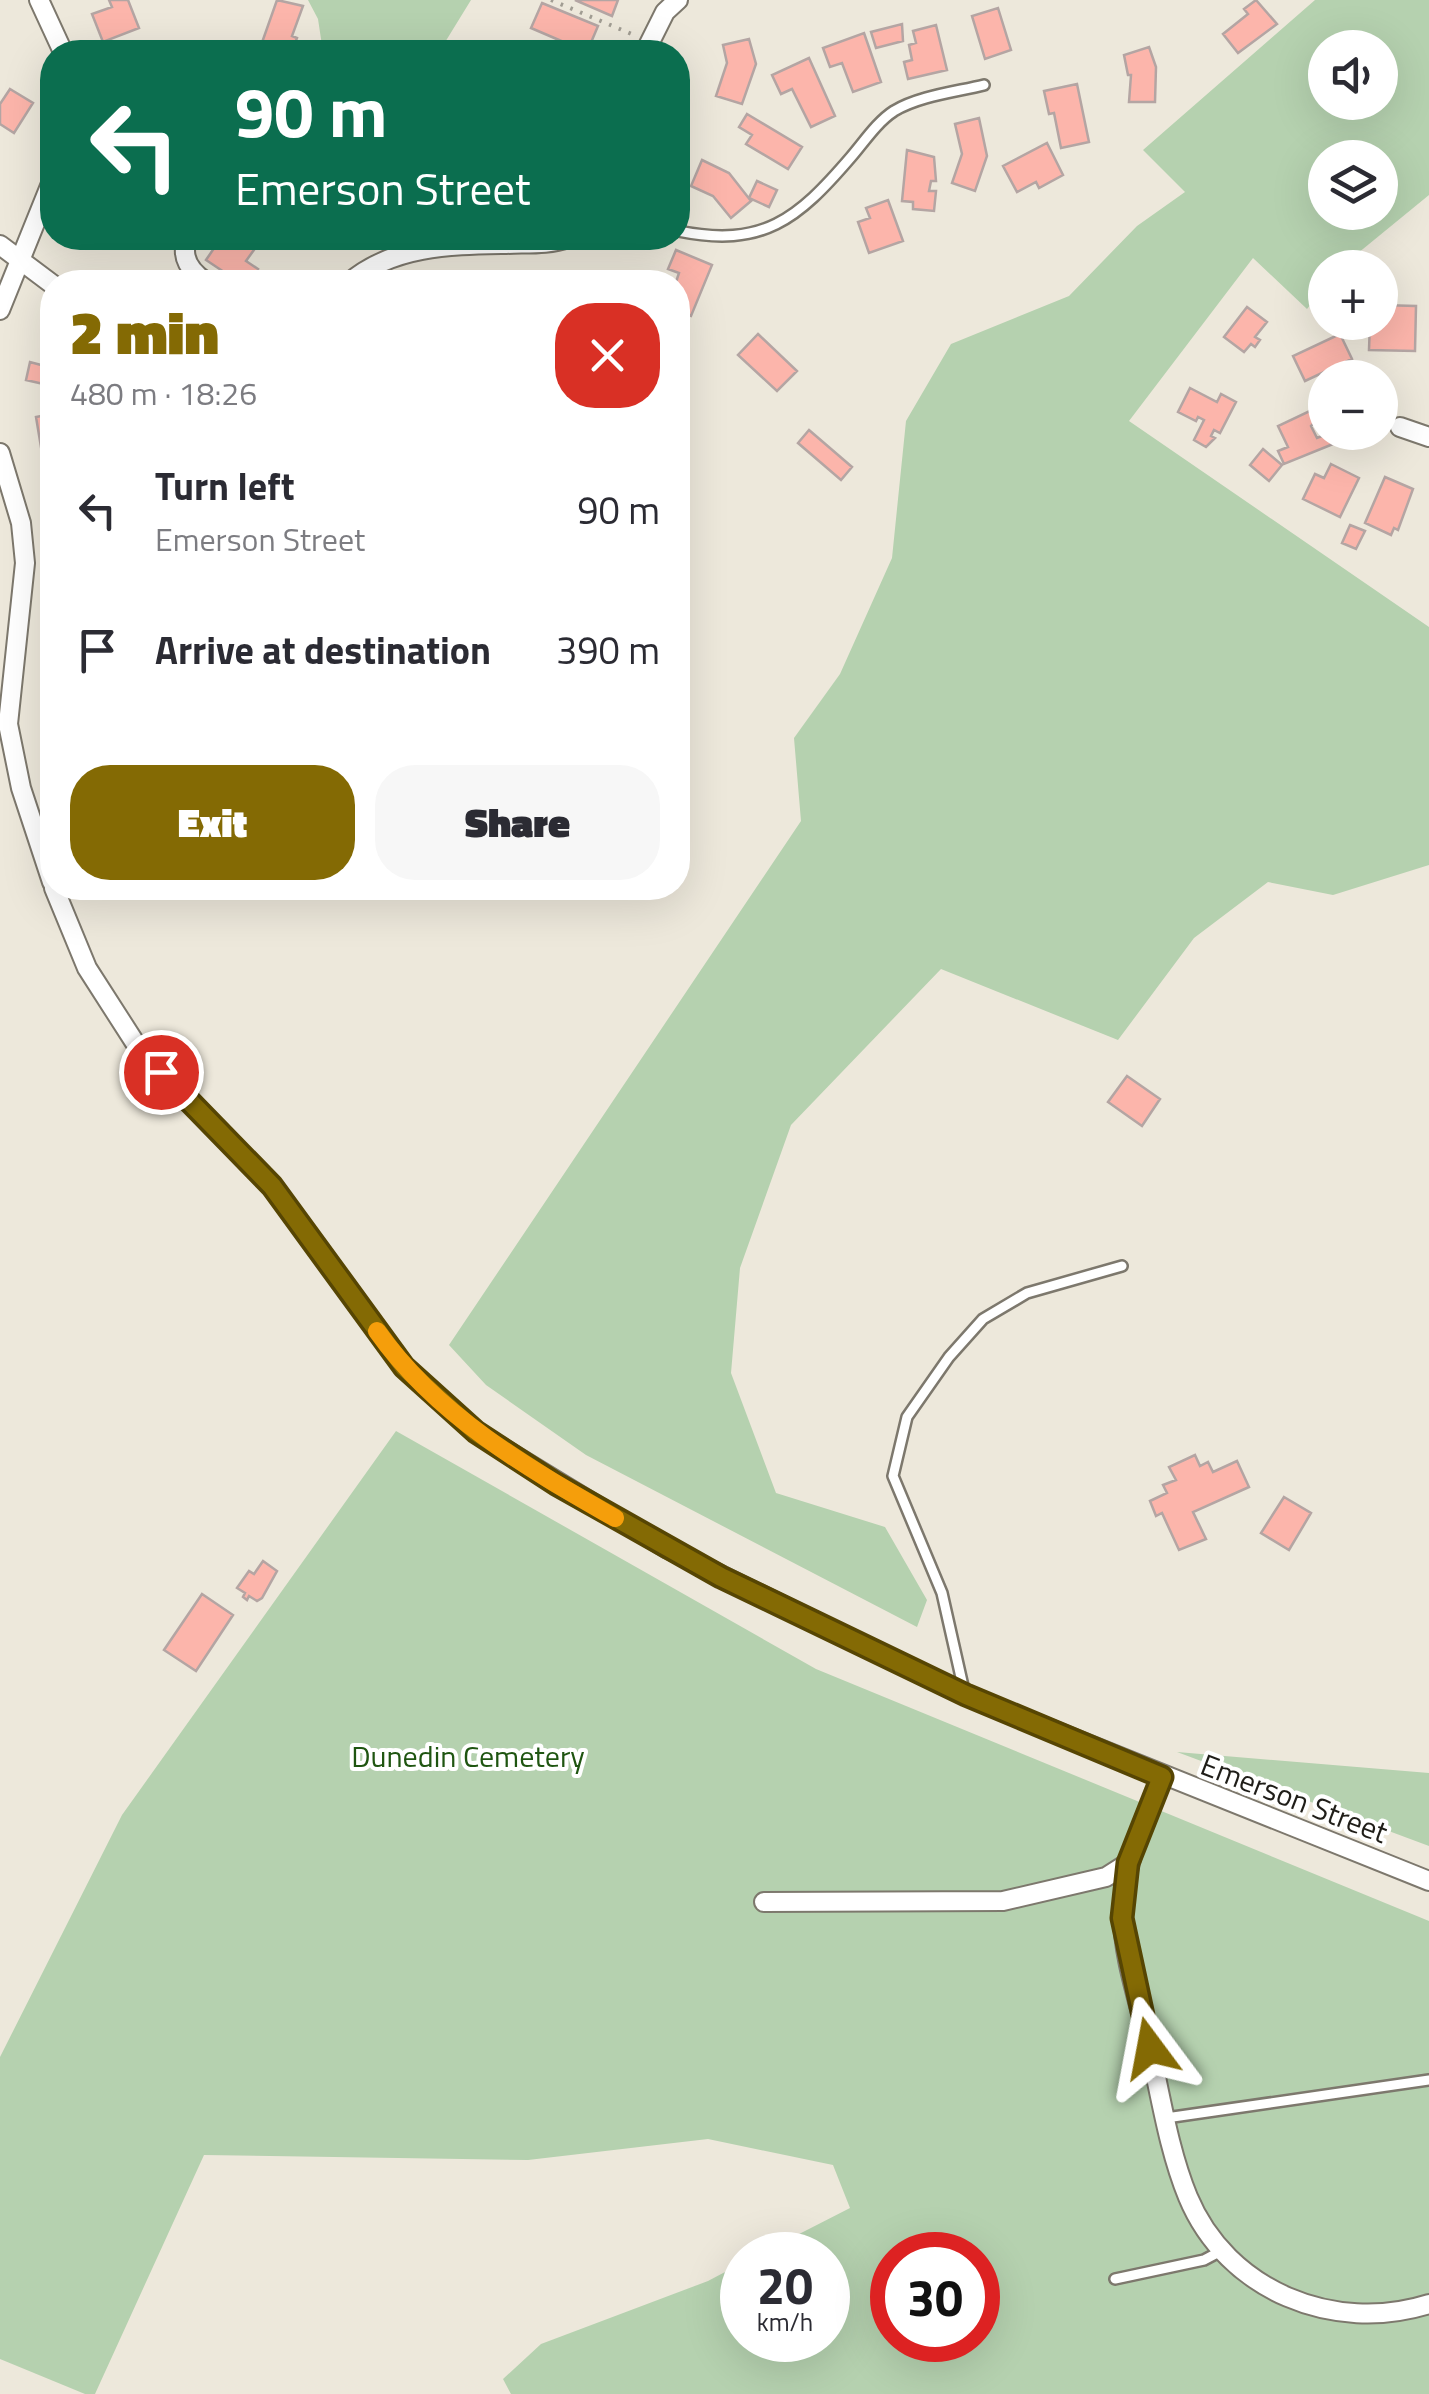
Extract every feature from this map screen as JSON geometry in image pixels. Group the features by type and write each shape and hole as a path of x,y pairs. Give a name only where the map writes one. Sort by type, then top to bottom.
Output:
{"street":[{"path":"40,0 58,40"},
{"path":"651,40 665,12 678,0"},
{"path":"0,310 40,211"},
{"path":"0,244 40,275"},
{"path":"368,270 378,263 424,250"},
{"path":"1400,427 1429,437"},
{"name":"Emerson Street","path":"0,453 21,523 25,562 8,724 21,788 40,844"},
{"name":"Emerson Street","path":"60,900 80,953 120,1023 161,1072 272,1186 394,1354 438,1400 501,1449 668,1549 966,1695 1162,1777 1429,1881"},
{"path":"1162,1777 1128,1863 1122,1918 1166,2118 1189,2200 1221,2251 1264,2287 1324,2310 1378,2315 1429,2304"},
{"path":"764,1902 1003,1901 1106,1877 1128,1863"}],"lane":[{"path":"690,232 724,238 764,231 821,189 890,114 908,105 984,85"},
{"path":"966,1695 942,1593 893,1476 907,1417 949,1357 983,1319 1027,1293 1122,1266"},
{"path":"1166,2118 1429,2080"},
{"path":"1114,2279 1204,2260 1221,2251"}],"path":[{"path":"550,0 633,40"}],"green space":[{"path":"308,0 471,0 446,40 321,40 318,19"},
{"path":"1315,0 1429,0 1429,195 1398,220 1398,140 1308,140 1308,230 1386,230 1362,250 1308,250 1307,309 1253,258 1129,421 1429,627 1429,865 1333,895 1268,882 1194,938 1118,1040 941,969 791,1125 740,1268 731,1373 776,1493 885,1527 927,1600 917,1627 586,1455 486,1385 449,1345 801,821 794,738 840,674 892,558 906,421 951,344 1069,296 1137,226 1185,192 1143,150"},
{"name":"Dunedin Cemetery","path":"396,1431 816,1669 1429,1921 1429,2394 511,2394 503,2379 541,2344 720,2275 720,2362 850,2362 850,2232 803,2232 850,2208 833,2165 708,2139 528,2160 204,2155 95,2394 85,2394 0,2359 0,2057 122,1815"},
{"path":"1177,1752 1429,1773 1429,1846"}],"building":[{"path":"109,0 128,0 139,28 102,40 92,14 112,7"},
{"path":"277,0 303,6 292,36 296,40 263,40"},
{"path":"575,0 618,0 612,16"},
{"path":"1256,0 1277,24 1238,53 1223,34 1248,14 1244,9"},
{"path":"542,3 598,26 592,40 559,40 531,28"},
{"path":"998,8 1011,50 985,59 972,16"},
{"path":"902,24 903,41 876,48 871,32"},
{"path":"936,25 947,70 908,79 904,62 912,60 909,45 916,43 913,31"},
{"path":"864,33 881,82 853,92 842,63 830,67 823,48"},
{"path":"749,39 756,64 742,104 716,96 727,63 723,45"},
{"path":"1149,47 1156,67 1155,102 1129,102 1131,75 1124,55"},
{"path":"809,58 835,116 811,127 792,89 781,94 772,75"},
{"path":"1077,84 1089,142 1061,148 1054,113 1049,114 1044,91"},
{"path":"10,89 33,103 14,133 0,124 0,104"},
{"path":"747,114 802,147 788,169 746,144 752,135 739,127"},
{"path":"979,118 987,156 975,191 952,183 962,154 955,124"},
{"path":"1047,143 1063,175 1039,188 1036,182 1017,192 1003,166"},
{"path":"907,150 934,157 936,181 931,181 929,191 936,191 934,211 913,209 913,202 902,201"},
{"path":"702,160 729,173 751,201 731,218 713,196 691,186"},
{"path":"757,181 777,190 769,207 749,198"},
{"path":"888,200 903,241 869,253 858,222 870,218 866,208"},
{"path":"213,250 254,250 246,261 258,269 221,270 206,260"},
{"path":"676,250 712,265 691,316 690,270 668,269"},
{"path":"1398,306 1416,306 1415,351 1369,350 1369,340 1398,340"},
{"path":"1247,307 1267,322 1255,337 1260,340 1255,347 1251,344 1244,352 1224,337"},
{"path":"758,334 797,371 777,391 738,355"},
{"path":"1327,340 1343,340 1352,359 1308,360 1305,381 1293,356"},
{"path":"30,362 40,365 40,383 26,380"},
{"path":"1190,388 1217,402 1221,394 1236,402 1220,433 1214,430 1211,436 1215,438 1206,447 1194,440 1204,420 1198,417 1196,421 1178,412"},
{"path":"1308,412 1308,450 1318,450 1284,464 1278,451 1288,447 1278,426"},
{"path":"809,430 852,467 841,480 798,443"},
{"path":"1263,449 1282,465 1269,481 1250,465"},
{"path":"1331,464 1359,478 1340,517 1303,499 1315,474 1324,478"},
{"path":"1385,477 1413,489 1398,530 1394,528 1391,535 1365,523"},
{"path":"1350,525 1365,531 1356,549 1342,543"},
{"path":"1127,1076 1160,1099 1142,1126 1108,1102"},
{"path":"1195,1455 1200,1466 1208,1462 1213,1472 1237,1461 1249,1487 1193,1512 1206,1539 1179,1550 1162,1513 1156,1516 1150,1501 1167,1493 1163,1485 1176,1480 1169,1467"},
{"path":"1284,1497 1311,1513 1289,1550 1261,1533"},
{"path":"263,1561 277,1571 262,1598 257,1601 249,1596 247,1600 237,1588 249,1571 254,1574"},
{"path":"202,1594 233,1615 196,1671 164,1650"}],"slow traffic":[{"path":"377,1331 426,1390 476,1432 615,1518"}],"route":[{"path":"161,1072 272,1186 404,1367 476,1432 556,1484 721,1577 966,1695 1162,1777 1128,1863 1122,1918 1150,2048"}]}
